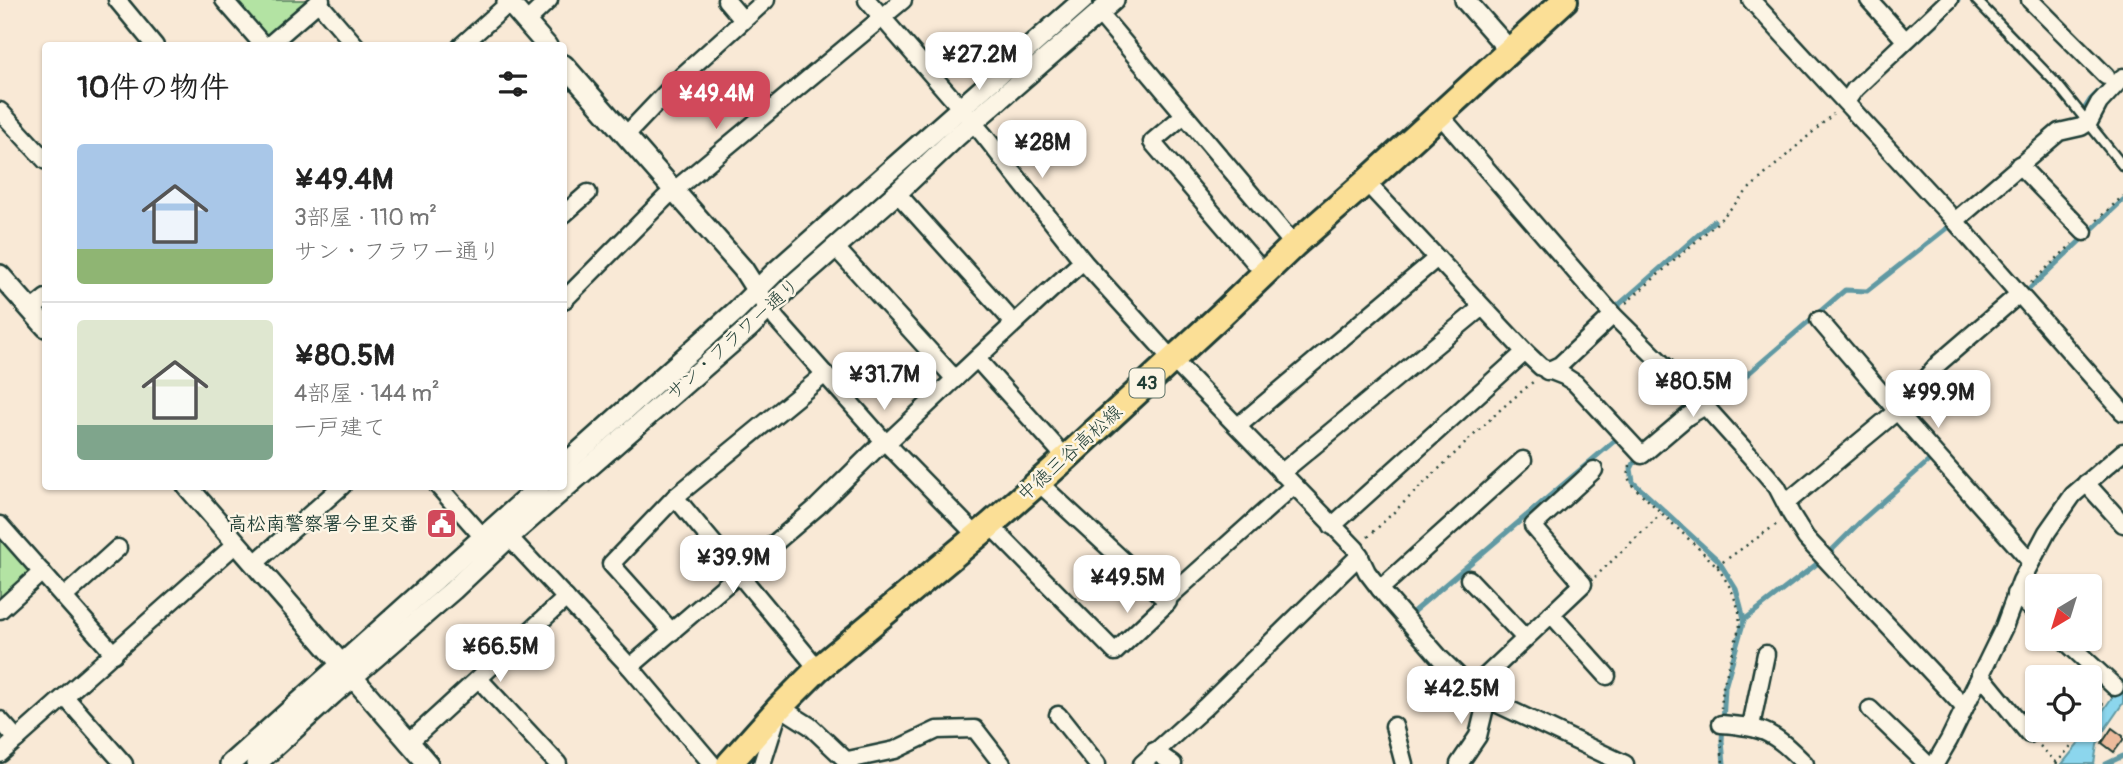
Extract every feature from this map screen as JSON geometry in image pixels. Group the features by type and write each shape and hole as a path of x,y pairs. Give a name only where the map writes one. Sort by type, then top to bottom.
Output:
{"main road":[{"name":"中徳三谷高松線","path":"729,764 818,669 1066,458 1294,245 1565,0"}],"street":[{"path":"117,0 152,42"},
{"path":"224,0 262,42"},
{"path":"526,22 549,0"},
{"path":"726,0 743,20"},
{"path":"625,136 684,75 765,0"},
{"path":"867,0 967,116 1083,261 1172,359 1358,552 1367,572 1380,589 1440,658 1472,689 1487,699 1625,764"},
{"path":"567,291 674,190 903,0"},
{"name":"サン・フラワー通り","path":"567,482 750,327 768,307 897,193 967,116 1083,0"},
{"name":"サン・フラワー通り","path":"567,462 737,311 775,272 1114,0"},
{"path":"1465,0 1510,51"},
{"path":"1751,0 1955,221 2123,412"},
{"path":"1868,0 1905,40"},
{"path":"1846,102 1855,89 1949,0"},
{"path":"2030,0 2106,76"},
{"path":"271,42 320,1 353,42"},
{"path":"465,42 508,1 544,42"},
{"path":"1099,13 1294,245"},
{"path":"567,68 743,269 777,320 886,442 1115,652 1168,602 1167,599 1293,486"},
{"path":"1955,221 2059,132 2081,127 2089,122 2099,103 2123,77"},
{"path":"0,111 42,157"},
{"path":"1440,114 1613,315 1705,406 1768,477 1806,538 1964,707"},
{"path":"1184,115 1153,142 1264,273"},
{"path":"2019,165 2084,232"},
{"path":"1366,182 1525,352 1547,370 1574,383 1642,455 1688,416 1705,406"},
{"path":"567,212 588,193"},
{"path":"897,193 1013,323"},
{"path":"835,247 955,379"},
{"path":"1238,426 1437,258"},
{"path":"630,667 817,507 1083,261"},
{"path":"0,275 38,304"},
{"path":"1788,508 1897,411 1939,363 2018,295"},
{"path":"1281,473 1482,307"},
{"path":"1547,370 1560,365 1613,315"},
{"path":"1819,320 2031,562"},
{"path":"1332,526 1525,352"},
{"path":"977,359 1066,458"},
{"path":"672,632 611,564 675,497 825,374"},
{"path":"1935,764 2004,627 2015,594 2061,511 2073,495 2123,452"},
{"path":"1380,589 1522,460"},
{"path":"1472,689 1583,584 1533,527 1594,470"},
{"path":"1038,482 1167,599"},
{"path":"2086,483 2123,524"},
{"path":"191,490 428,764"},
{"path":"254,564 336,490"},
{"path":"442,490 496,542 566,598 630,667 712,764"},
{"name":"サン・フラワー通り","path":"496,542 537,490"},
{"name":"サン・フラワー通り","path":"346,671 557,490"},
{"path":"675,497 818,669"},
{"path":"0,525 114,654"},
{"path":"0,754 237,543"},
{"path":"64,597 118,548"},
{"path":"1142,764 1205,707 1358,552"},
{"path":"0,610 42,572"},
{"path":"1469,579 1525,639"},
{"path":"2015,594 2025,603"},
{"path":"408,743 566,598"},
{"path":"1551,614 1607,676"},
{"path":"2076,651 2115,687"},
{"path":"1751,726 1766,654"},
{"path":"230,764 346,671"},
{"path":"257,764 346,671"},
{"path":"1980,674 2025,729"},
{"path":"479,679 558,764"},
{"path":"65,697 124,764"},
{"path":"1459,764 1478,736 1487,699"},
{"path":"762,764 780,707 810,726 849,762 899,757 937,730 975,729 1002,764"},
{"path":"1870,709 1927,764"},
{"path":"1058,715 1097,764"},
{"path":"0,720 17,739"},
{"path":"1721,724 1751,726 1779,738 1805,764"},
{"path":"1394,726 1404,764"},
{"path":"1154,751 1173,764"}],"lane":[{"path":"1976,0 2056,83 2123,166"}],"path":[{"path":"1613,315 1717,223 1750,188 1846,102"},
{"path":"2018,295 2123,197"},
{"path":"1358,552 1492,417 1547,370"},
{"path":"1638,451 1630,461 1628,477 1631,484 1717,566 1731,589 1739,610 1740,625 1723,687 1723,764"},
{"path":"1717,566 1788,508"},
{"path":"1583,584 1592,580 1661,514"},
{"path":"2036,742 2057,764 2074,742"}],"green space":[{"path":"232,0 311,0 266,39"},
{"path":"0,534 34,572 0,602"}],"water":[{"path":"2123,681 2123,703 2102,734 2102,712"},
{"path":"2080,742 2098,742 2094,764 2062,764"}],"building":[{"path":"2112,728 2123,736 2114,752 2102,743"}],"waterway":[{"path":"1896,61 1958,0"},
{"path":"2081,114 2106,84"},
{"path":"2024,294 2123,200"},
{"path":"1614,309 1714,221"},
{"path":"1713,404 1845,290 1867,291 1948,227"},
{"path":"1414,611 1621,438"},
{"path":"1638,455 1631,469 1633,482 1718,560 1736,589 1744,620 1725,687 1722,741 1724,764"},
{"path":"1830,552 1931,459"},
{"path":"1744,620 1818,563"},
{"path":"2106,764 2123,756"}],"place":[{"name":"高松南警察署今里交番","path":"441,524"}]}
